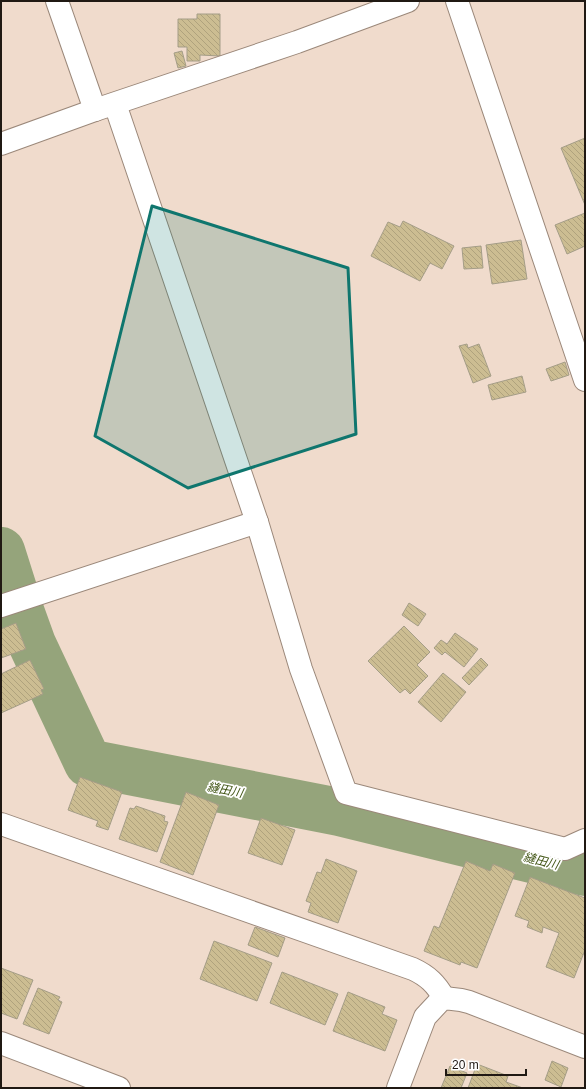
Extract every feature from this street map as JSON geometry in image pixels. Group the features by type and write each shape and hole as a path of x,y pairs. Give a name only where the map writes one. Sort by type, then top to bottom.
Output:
{"street":[{"path":"57,1 105,107 257,522 301,669 346,792 564,849 585,840"},
{"path":"1,144 297,42 408,1"},
{"path":"457,1 585,380"},
{"path":"1,606 257,522"},
{"path":"1,824 413,969 422,973 431,980 444,998"},
{"path":"398,1088 425,1017 444,998 469,1002 585,1047"},
{"path":"1,1043 119,1088"}],"highlighted area":[{"path":"152,206 348,268 356,434 188,488 95,436"}],"building":[{"path":"197,14 220,14 220,56 200,55 200,61 187,61 187,47 178,47 178,19 197,19"},
{"path":"182,51 186,66 178,68 174,53"},
{"path":"585,138 585,205 561,148"},
{"path":"585,213 585,246 567,254 555,225"},
{"path":"403,221 454,246 442,269 430,263 420,281 371,256 388,222 400,227"},
{"path":"521,240 527,279 492,284 486,245"},
{"path":"481,246 483,268 464,269 462,248"},
{"path":"467,344 468,348 479,344 491,376 473,383 459,346"},
{"path":"565,362 569,375 551,381 546,369"},
{"path":"522,376 526,392 492,400 488,385"},
{"path":"409,603 426,614 418,626 402,615"},
{"path":"16,623 26,649 1,658 1,629"},
{"path":"404,626 430,652 417,665 428,676 410,694 405,689 400,693 368,661"},
{"path":"455,633 478,649 464,667 445,652 442,655 434,648 441,640 447,644"},
{"path":"481,658 488,665 469,685 462,678"},
{"path":"30,660 44,689 41,690 43,694 1,713 1,674"},
{"path":"443,673 466,692 441,722 418,702"},
{"path":"80,777 122,792 108,830 96,826 98,821 68,810"},
{"path":"186,792 219,805 193,875 160,862"},
{"path":"136,806 165,816 164,821 168,822 157,852 119,839 130,808 134,809"},
{"path":"261,818 295,830 282,865 248,853"},
{"path":"326,859 357,871 338,923 308,912 311,903 306,901 317,872 321,873"},
{"path":"466,861 490,871 493,864 515,873 477,968 461,962 460,965 424,951 434,926 439,928"},
{"path":"530,877 585,898 585,950 574,978 546,967 559,933 543,927 542,933 527,927 529,921 515,916"},
{"path":"255,927 285,938 278,957 248,945"},
{"path":"214,941 272,963 257,1001 200,979"},
{"path":"1,968 33,980 17,1019 1,1013"},
{"path":"282,972 338,994 325,1025 270,1003"},
{"path":"38,988 60,997 58,1000 62,1002 49,1034 23,1024"},
{"path":"348,992 385,1007 382,1014 397,1020 385,1051 333,1031"},
{"path":"552,1061 568,1068 561,1087 545,1080"},
{"path":"477,1064 508,1076 506,1082 523,1088 468,1088"},
{"path":"450,1066 467,1073 461,1088 441,1088"}],"waterway":[{"name":"縫田川","path":"1,551 32,644 88,763 339,812 585,872"}]}
